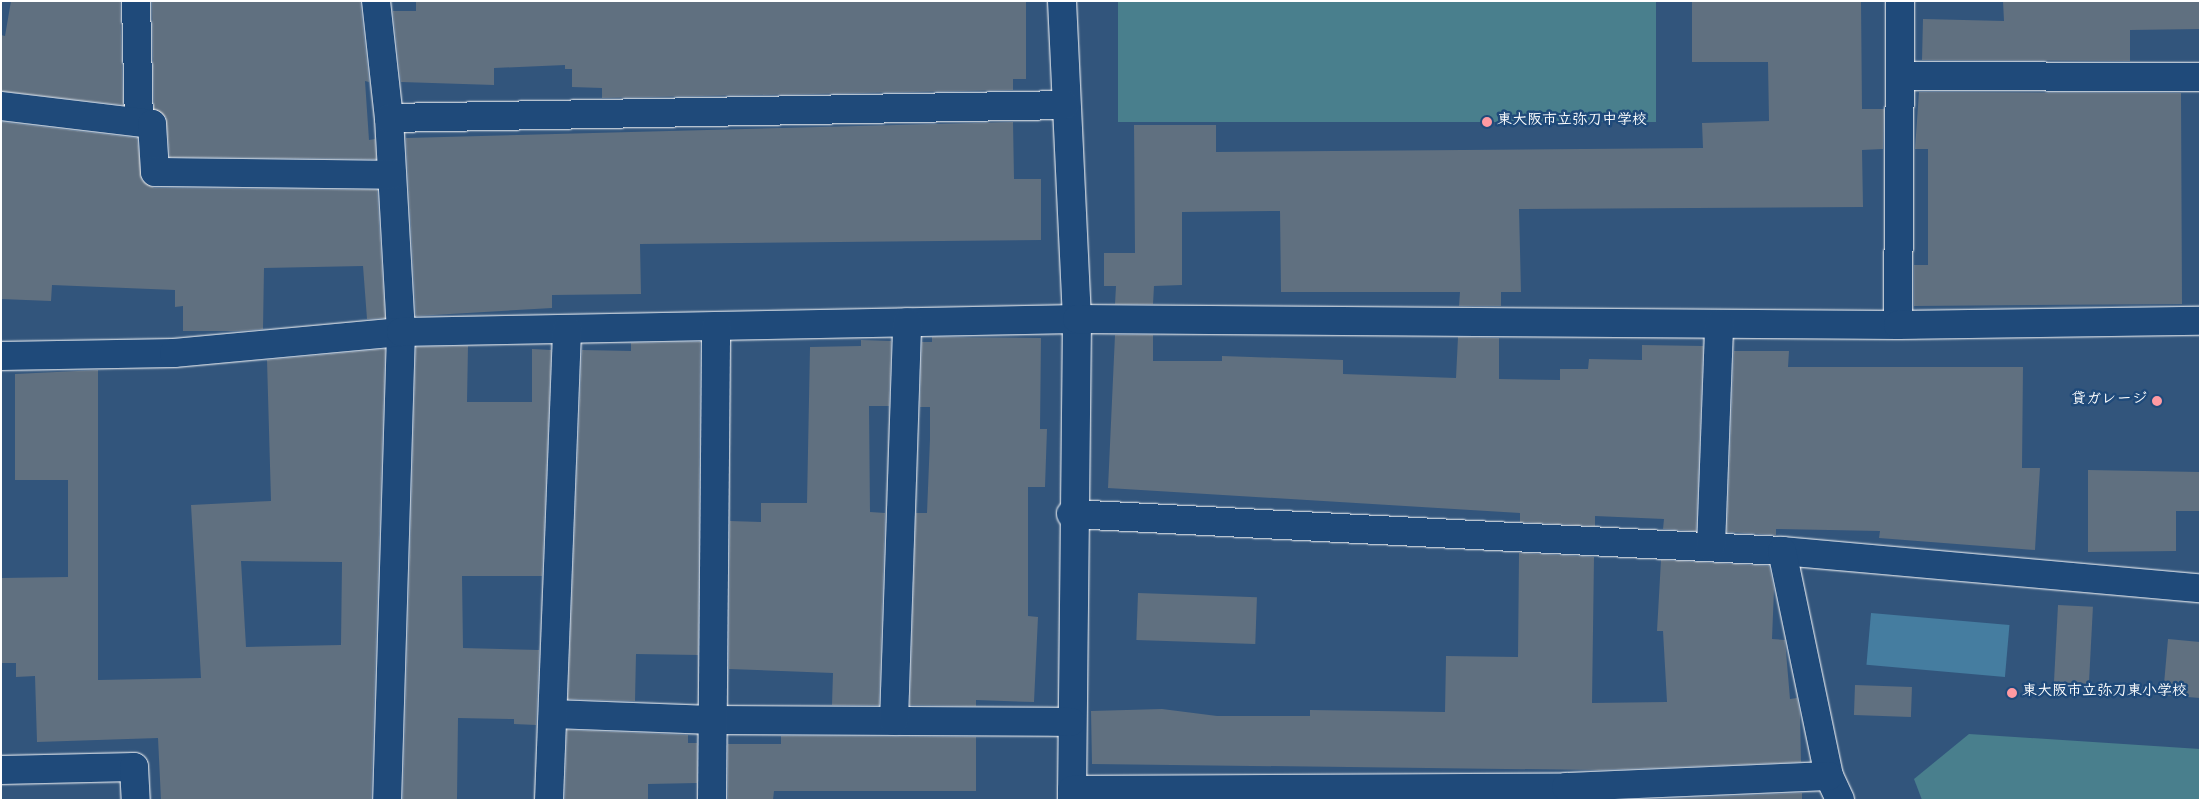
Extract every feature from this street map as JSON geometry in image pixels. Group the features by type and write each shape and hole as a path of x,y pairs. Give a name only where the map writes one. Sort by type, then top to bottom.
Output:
{"street":[{"path":"136,1 139,122"},
{"path":"376,1 389,118 401,332 387,800"},
{"path":"1062,1 1065,105 1077,319 1071,514 1072,795 1566,794 1834,788 1782,551"},
{"path":"1898,325 1900,1"},
{"path":"1900,76 2200,77"},
{"path":"389,118 1065,105"},
{"path":"1,106 152,124 154,172 392,175"},
{"path":"1,356 174,353 401,332 1077,319 1898,325 2200,321"},
{"path":"894,721 908,322"},
{"path":"1711,548 1719,324"},
{"path":"712,800 716,326"},
{"path":"549,800 566,329"},
{"path":"1071,514 1782,551 2200,588"},
{"path":"553,714 712,720 1071,722"},
{"path":"1,770 134,767 136,800"}],"green space":[{"path":"1118,1 1656,1 1656,122 1118,122"},
{"path":"1969,734 2200,749 2200,800 1922,800 1914,779"}],"water":[{"path":"1871,613 2009,625 2005,677 1866,665"}],"building":[{"path":"11,1 120,1 123,105 1,91 1,35 5,36"},
{"path":"152,1 360,1 369,82 365,81 369,140 375,139 376,159 170,157 166,117 154,109"},
{"path":"416,1 1026,1 1026,79 1013,79 1013,90 602,98 602,88 572,87 572,69 565,69 565,65 494,68 494,85 401,82 393,11 416,11"},
{"path":"1692,1 1861,1 1862,109 1884,109 1883,149 1862,150 1863,207 1519,209 1521,292 1501,292 1501,306 1459,306 1460,292 1281,292 1280,211 1182,212 1182,285 1154,286 1153,304 1115,304 1116,286 1104,286 1104,253 1135,253 1134,125 1216,125 1216,152 1703,148 1702,123 1769,121 1768,62 1692,62"},
{"path":"2003,1 2200,1 2200,29 2130,30 2130,61 1922,60 1923,19 2004,21"},
{"path":"1919,92 2181,93 2182,304 1914,306 1914,265 1928,265 1928,149 1915,149"},
{"path":"1,122 137,138 142,180 154,188 377,190 385,318 367,319 363,266 264,268 263,329 183,331 183,306 175,307 175,290 52,285 51,301 1,299"},
{"path":"1013,122 1014,179 1041,179 1041,240 640,244 641,294 552,295 552,308 416,316 406,138"},
{"path":"1115,335 1153,335 1153,361 1222,361 1222,356 1343,360 1343,374 1456,378 1458,337 1499,338 1499,379 1560,380 1560,369 1588,369 1589,359 1642,360 1642,345 1703,346 1696,531 1663,529 1664,519 1595,516 1595,526 1520,522 1520,513 1108,488"},
{"path":"932,337 1041,338 1040,429 1047,429 1045,487 1028,487 1028,616 1038,617 1034,702 976,700 976,706 910,705 916,513 927,513 930,439 930,407 920,407 922,342 932,342"},
{"path":"861,340 891,341 889,406 869,406 870,512 885,513 879,705 832,705 833,673 729,669 730,521 761,522 761,503 807,503 810,347 861,346"},
{"path":"700,342 698,655 636,654 635,701 568,699 582,350 631,351 631,343"},
{"path":"468,346 467,402 532,402 532,349 551,350 542,576 462,576 463,648 539,650 536,725 514,724 514,719 458,718 457,800 403,800 416,347"},
{"path":"385,349 371,800 161,800 158,738 37,742 35,676 16,677 16,663 1,663 1,578 68,577 68,480 15,480 15,374 98,370 98,680 201,678 191,505 271,501 267,360","holes":["241,561 342,562 341,645 246,647"]},
{"path":"1734,351 1789,351 1788,367 2023,367 2022,468 2040,468 2035,550 1879,538 1880,531 1776,529 1776,535 1727,532"},
{"path":"2088,470 2200,472 2200,511 2176,511 2176,551 2088,552"},
{"path":"1519,553 1594,557 1592,703 1667,702 1663,631 1657,631 1661,560 1769,566 1774,589 1772,639 1785,640 1790,699 1797,698 1800,714 1801,762 1599,770 1092,764 1091,711 1162,709 1217,716 1310,716 1310,710 1445,712 1446,656 1518,657"},
{"path":"1138,593 1257,597 1255,644 1136,640"},
{"path":"2058,605 2093,607 2089,684 2054,682"},
{"path":"2168,639 2200,642 2200,698 2163,695"},
{"path":"1855,685 1912,687 1911,717 1854,715"},
{"path":"567,730 688,735 688,743 697,743 697,783 648,784 648,800 565,800"},
{"path":"781,736 976,737 976,791 774,791 773,800 728,800 728,744 781,744"},
{"path":"1802,793 1802,800 1635,800"}],"place":[{"name":"東大阪市立弥刀中学校","path":"1487,122"},
{"name":"貸ガレージ","path":"2157,401"},
{"name":"東大阪市立弥刀東小学校","path":"2012,693"}]}
